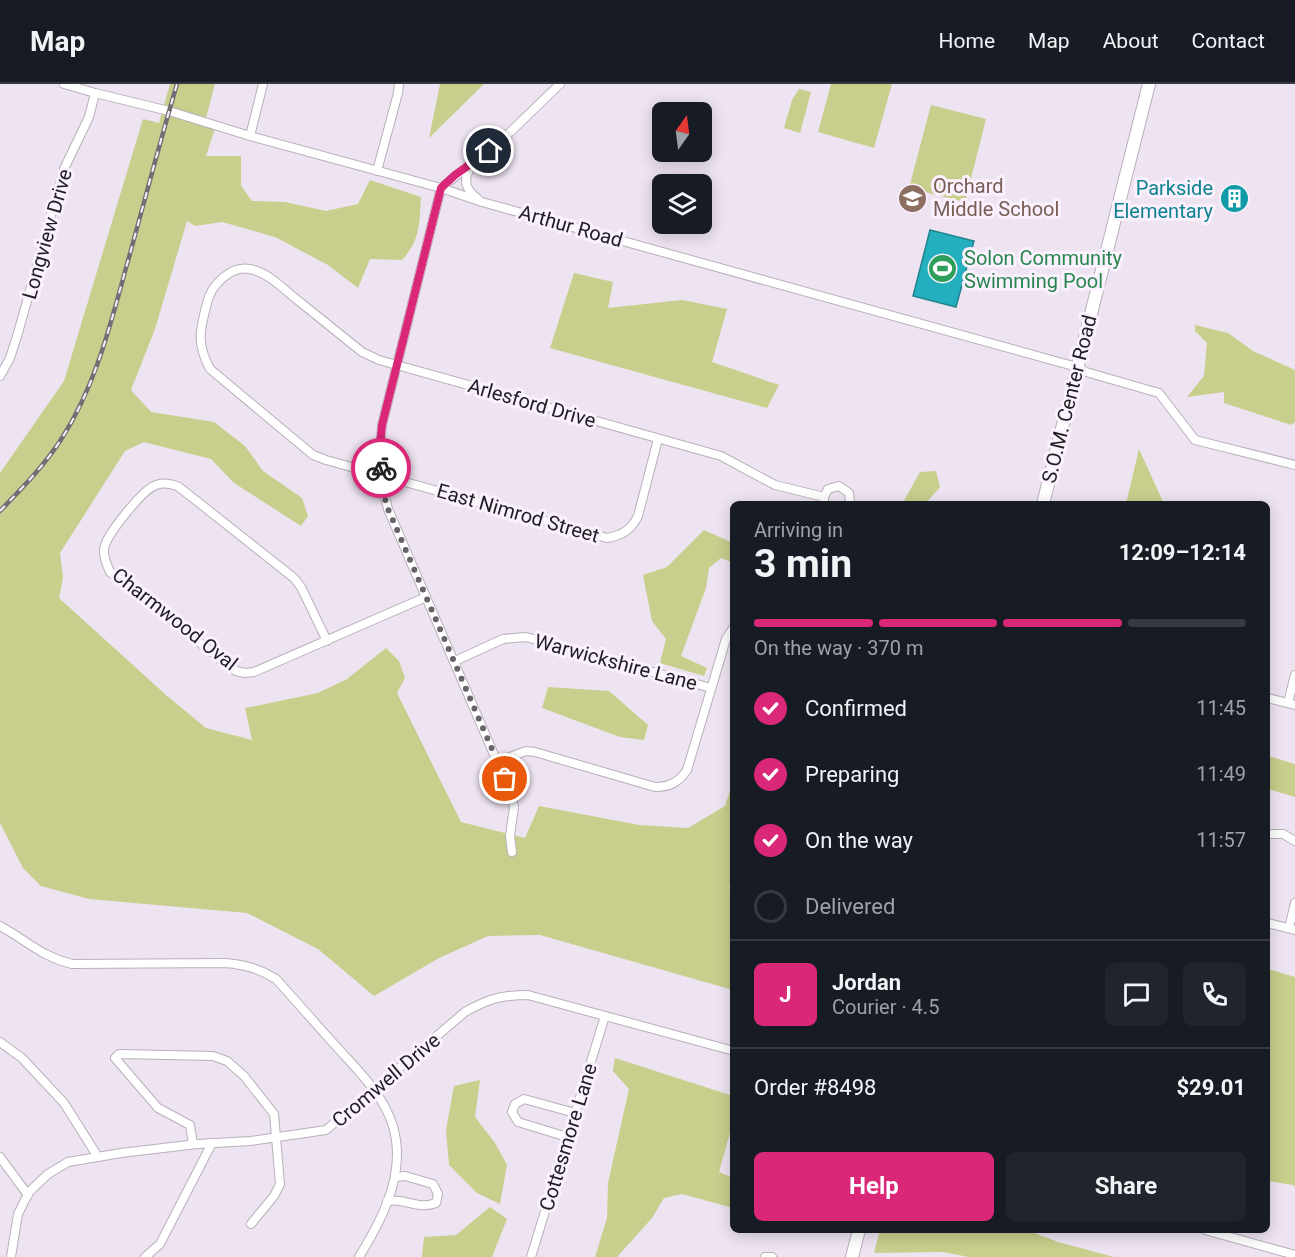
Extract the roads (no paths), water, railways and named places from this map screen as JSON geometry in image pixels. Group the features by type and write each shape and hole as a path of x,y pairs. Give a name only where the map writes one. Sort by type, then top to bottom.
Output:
{"main road":[{"name":"S.O.M. Center Road","path":"1044,501 1149,84"},
{"path":"852,1257 858,1233"}],"street":[{"name":"Arthur Road","path":"64,84 169,111 250,136 441,188 482,202 1077,367 1086,372 1159,393 1195,440 1295,465"},
{"path":"250,136 263,84"},
{"path":"377,171 399,84"},
{"path":"512,852 510,836 514,807 499,761 388,509 381,475 380,446 382,425 396,365 441,188 506,136 560,84"},
{"name":"Longview Drive","path":"0,376 10,358 18,333 64,169 89,117 95,93"},
{"path":"473,163 467,172 465,181 467,189 482,202"},
{"name":"East Nimrod Street","path":"259,273 249,269 237,269 215,284 208,295 199,333 203,357 210,369 313,455 607,538 622,535 632,527 638,516 658,439"},
{"name":"Arlesford Drive","path":"259,273 269,278 362,352 396,365 729,459 782,488 824,500 831,487 839,486 849,493 850,501"},
{"name":"Charmwood Oval","path":"327,641 301,587 294,578 179,487 169,483 158,484 148,489 107,537 104,550 110,572 236,671 244,674 254,672 327,641 426,597"},
{"path":"499,761 526,751 656,787 665,787 681,779 687,770 726,639 730,633"},
{"name":"Warwickshire Lane","path":"455,661 503,639 526,637 711,688"},
{"path":"1270,699 1291,704 1295,675"},
{"path":"1270,834 1283,834 1295,841"},
{"path":"1270,923 1292,929 1295,903"},
{"path":"0,926 38,952 55,960 72,964 226,963 261,970 276,979 375,1089 387,1111 397,1142 395,1177 378,1226 359,1257"},
{"name":"Cromwell Drive","path":"11,1257 18,1214 28,1195 48,1174 68,1162 193,1144 277,1137 326,1130 465,1012 498,997 528,995 730,1050"},
{"name":"Cottesmore Lane","path":"531,1257 605,1016"},
{"path":"0,1042 22,1058 64,1102 98,1156"},
{"path":"193,1144 190,1125 158,1108 115,1058 119,1054 206,1055 227,1061 244,1076 274,1114 280,1184 274,1196 251,1224"},
{"path":"567,1137 518,1122 512,1112 515,1104 524,1099 575,1113"},
{"path":"145,1257 160,1244 212,1143"},
{"path":"0,1157 28,1195"},
{"path":"387,1201 394,1200 427,1206 436,1203 438,1194 433,1184 405,1176 395,1177"},
{"path":"1215,1233 1295,1255"},
{"path":"765,1257 772,1257"}],"water":[{"name":"Solon Community Swimming Pool","path":"930,230 974,241 956,307 913,296"}],"railway":[{"path":"0,511 33,476 55,448 74,418 93,377 114,312 177,84"}],"place":[{"name":"Orchard Middle School","path":"912,198"},
{"name":"Parkside Elementary","path":"1234,199"},
{"name":"Solon Community Swimming Pool","path":"943,269"}]}
